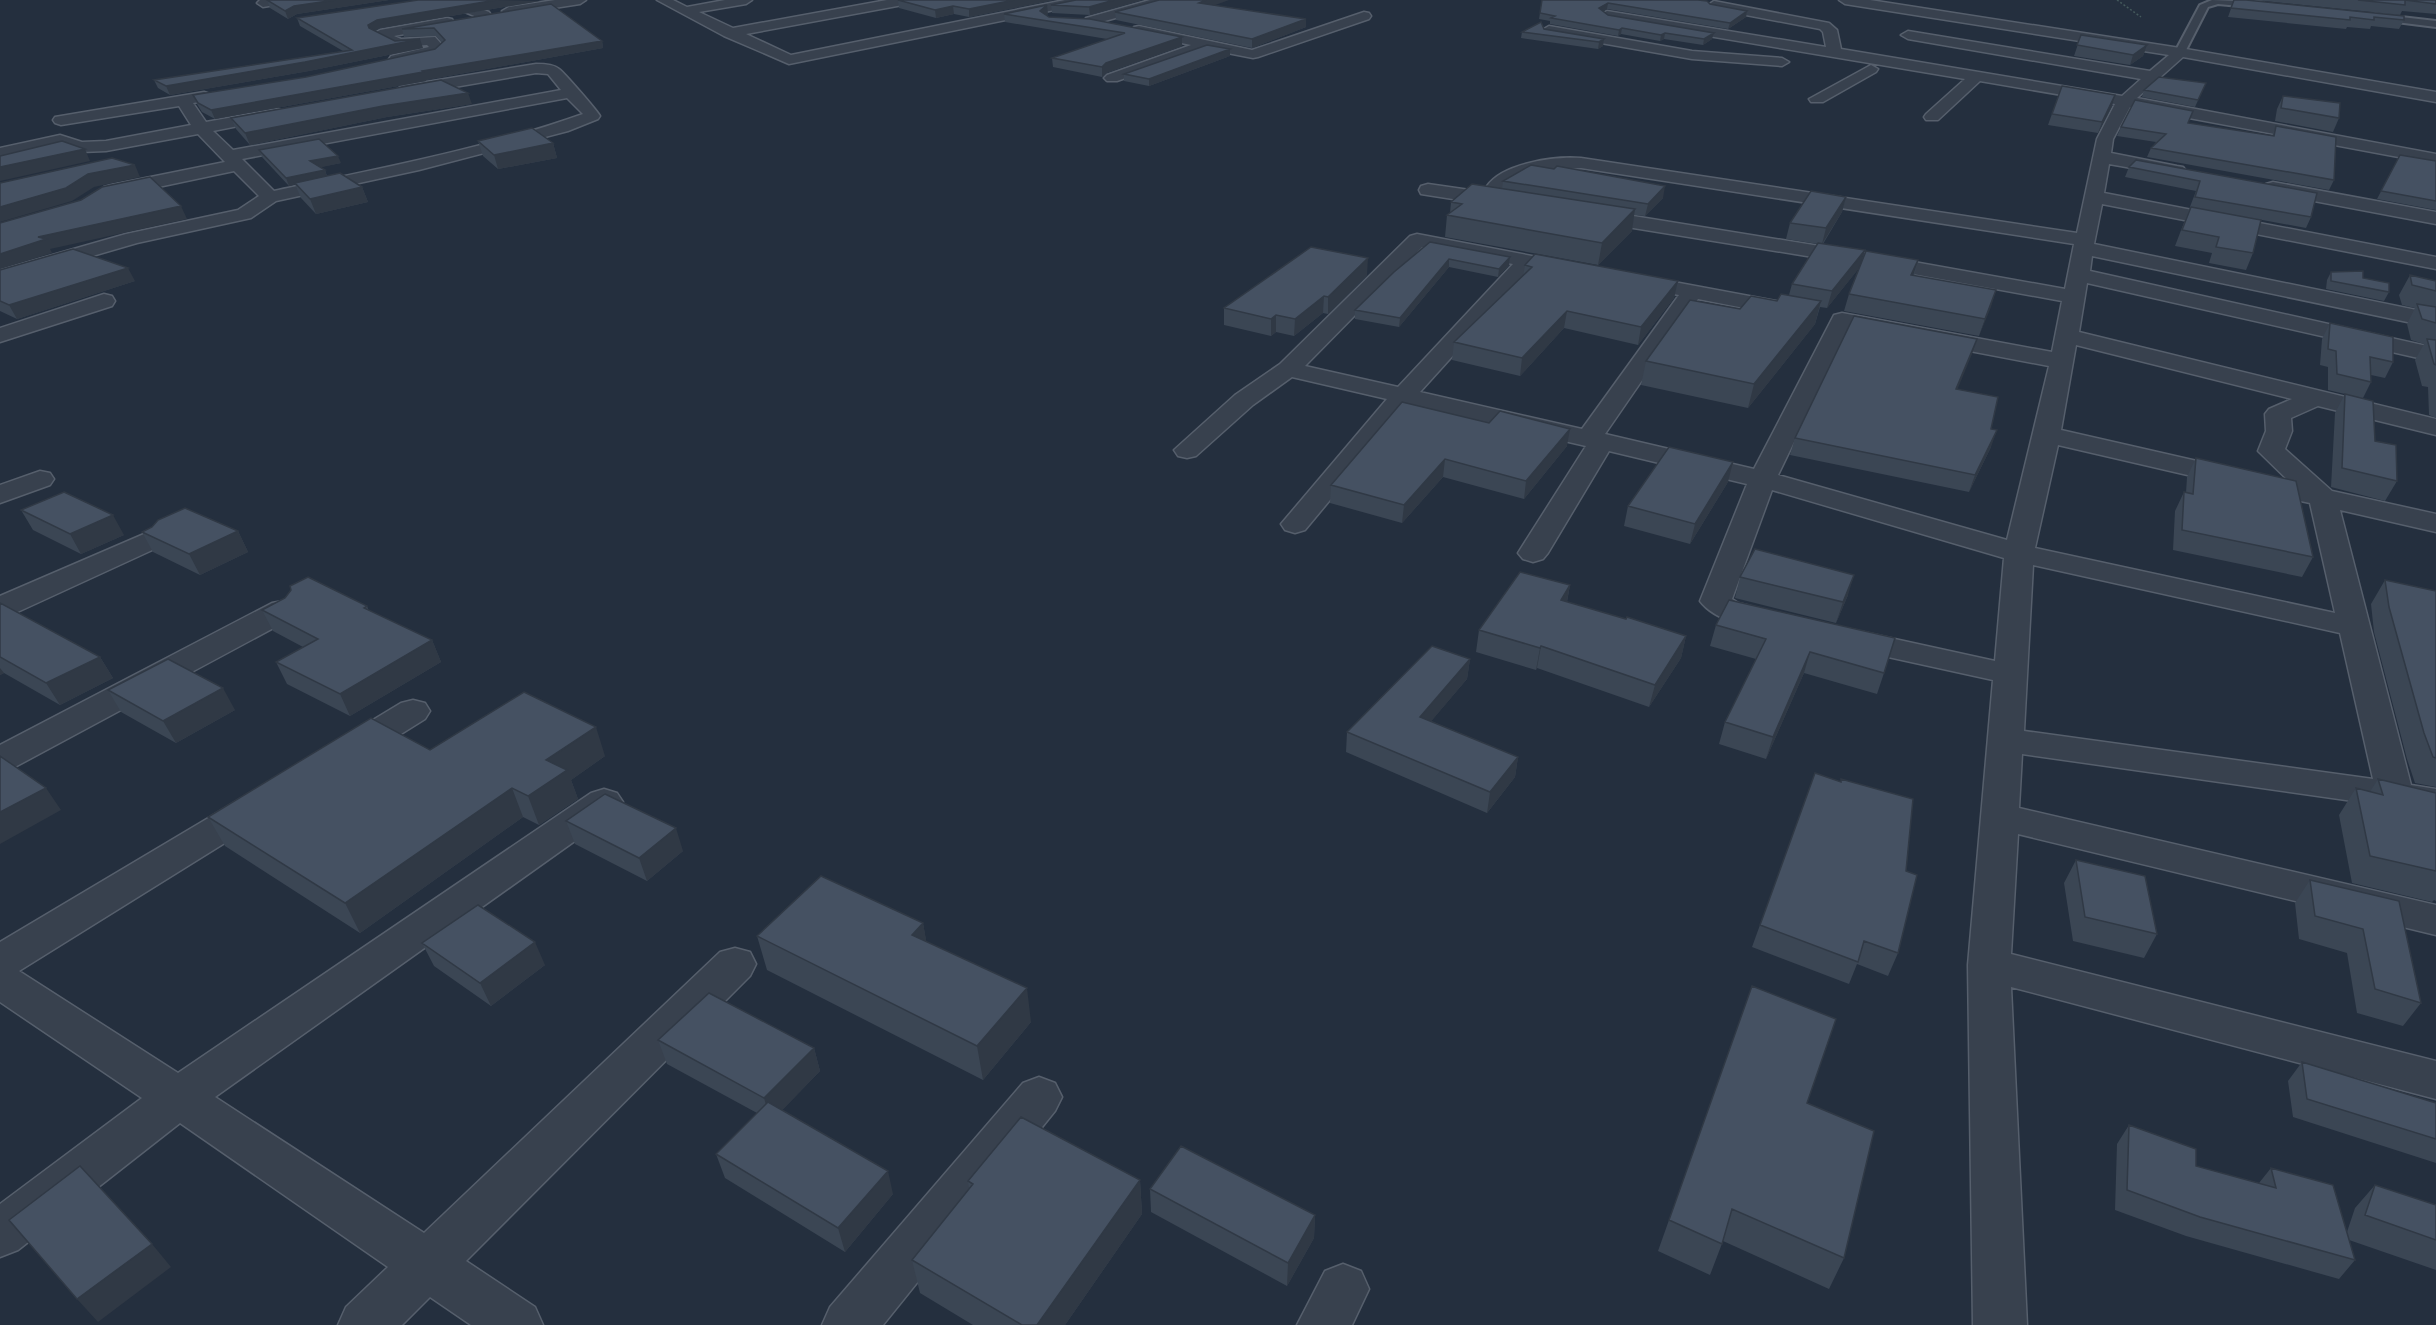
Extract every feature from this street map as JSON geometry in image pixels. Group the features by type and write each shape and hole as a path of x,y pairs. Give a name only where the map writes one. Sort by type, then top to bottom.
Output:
{"street":[{"path":"264,3 283,0"},
{"path":"443,0 484,15"},
{"path":"386,60 432,52 438,48 430,40 401,43 380,34 580,0"},
{"path":"663,0 789,60 1084,0"},
{"path":"685,11 746,0"},
{"path":"729,33 908,0"},
{"path":"1164,0 1085,20 1253,54 1364,16"},
{"path":"1845,0 2181,52 2436,97"},
{"path":"1714,5 1828,28 1834,52"},
{"path":"1695,29 1743,10"},
{"path":"1009,15 1059,20"},
{"path":"1607,15 1834,52 1974,78 2125,101 2432,155"},
{"path":"822,16 843,24"},
{"path":"1621,43 1667,25"},
{"path":"1549,30 1713,58 1803,63 1974,78"},
{"path":"865,32 887,40"},
{"path":"1908,36 2153,76"},
{"path":"1112,78 1207,44"},
{"path":"2000,1325 1989,965 2019,553 2046,435 2094,197 2125,101 2181,52"},
{"path":"0,277 133,238 244,214 270,197 413,166 562,128 592,116 592,113 571,93 557,72 537,68 382,94"},
{"path":"1817,99 1871,69"},
{"path":"1932,117 1974,78"},
{"path":"94,198 101,193 233,160 571,93"},
{"path":"61,120 218,95"},
{"path":"184,101 201,128 270,197"},
{"path":"0,153 60,140 81,147 106,146 291,111"},
{"path":"121,161 214,141"},
{"path":"2112,146 2194,174"},
{"path":"1478,197 1530,166 1563,162 2080,265 2436,321"},
{"path":"2252,184 2436,218"},
{"path":"1428,190 1525,204"},
{"path":"2094,197 2436,263"},
{"path":"1572,212 1875,261 2080,265 2436,355"},
{"path":"1186,450 1244,400 1288,369 1416,240 1823,316 2064,348 2317,397 2436,427"},
{"path":"1294,524 1404,395 1527,261"},
{"path":"1533,553 1596,439 1692,292"},
{"path":"0,335 104,301"},
{"path":"1788,625 1727,610 1716,601 1823,316"},
{"path":"1288,369 1762,479 2019,553 2356,627"},
{"path":"2317,397 2278,414 2280,432 2271,451 2323,498 2395,794"},
{"path":"2046,435 2436,523"},
{"path":"0,495 40,479"},
{"path":"0,608 151,540"},
{"path":"0,760 283,610"},
{"path":"1823,633 2010,674"},
{"path":"323,766 413,711"},
{"path":"2005,740 2395,794 2436,802"},
{"path":"0,962 282,791"},
{"path":"0,1234 179,1097 604,802"},
{"path":"2000,817 2436,920"},
{"path":"365,1325 735,964"},
{"path":"1989,965 2436,1080"},
{"path":"0,980 179,1097 516,1325"},
{"path":"849,1325 1039,1097"}],"lane":[{"path":"2181,52 2204,4 2225,2 2274,6"},
{"path":"2367,16 2436,24"}],"building":[{"path":"267,0 335,0 294,6 285,11"},
{"path":"418,0 496,0 377,20 368,25 369,28 395,41 420,39 166,86 154,80 352,50 297,18"},
{"path":"898,0 1014,0 969,9 953,6 935,10"},
{"path":"1076,0 1114,0 1089,7 1051,5"},
{"path":"1159,0 1206,0 1199,3 1306,19 1252,39 1115,12"},
{"path":"1542,0 1698,0 1747,11 1730,23 1608,3 1599,8 1608,15 1714,33 1704,39 1622,28 1619,30 1551,18 1555,16 1540,13"},
{"path":"2234,0 2404,16 2404,20 2350,17 2350,20 2231,8"},
{"path":"2358,0 2405,0 2405,5"},
{"path":"2405,0 2436,0 2436,4"},
{"path":"551,4 602,41 211,110 198,103 193,95 306,77 435,49 445,40 434,28 402,29"},
{"path":"1047,5 1040,11 1049,17 1090,19 1182,37 1106,63 1102,67 1052,58 1125,33 1004,14"},
{"path":"1541,22 1544,29 1604,39 1599,42 1522,32"},
{"path":"2081,35 2147,45 2133,55 2077,45"},
{"path":"1207,45 1230,49 1149,79 1124,74"},
{"path":"2159,77 2206,83 2198,100 2144,90"},
{"path":"441,80 468,93 383,106 245,133 231,118"},
{"path":"2062,86 2115,95 2102,122 2052,114"},
{"path":"2283,96 2340,103 2339,118 2281,108"},
{"path":"2135,100 2193,111 2188,123 2274,136 2276,126 2336,137 2334,180 2151,148 2166,134 2121,127"},
{"path":"532,128 553,143 494,155 478,141"},
{"path":"319,139 338,156 310,161 325,170 286,178 259,150"},
{"path":"62,141 85,149 0,167 0,156"},
{"path":"2400,155 2436,161 2436,201 2381,191"},
{"path":"112,158 135,165 88,174 66,188 0,207 0,183"},
{"path":"2136,160 2317,193 2311,217 2195,197 2200,181 2129,167"},
{"path":"1531,165 1554,169 1557,166 1665,186 1648,204 1503,181"},
{"path":"340,173 362,187 310,199 295,183"},
{"path":"150,177 181,206 38,237 46,239 0,254 0,223 81,200 102,187"},
{"path":"1472,184 1635,209 1602,243 1447,215 1462,204 1451,202"},
{"path":"1811,191 1846,197 1826,228 1790,223"},
{"path":"2191,207 2261,220 2253,253 2216,247 2219,237 2182,230"},
{"path":"1430,242 1510,257 1499,269 1449,259 1400,318 1355,310 1394,272"},
{"path":"1818,243 1865,250 1832,291 1792,284"},
{"path":"1311,247 1368,258 1328,297 1324,296 1295,319 1276,315 1271,319 1224,308"},
{"path":"73,249 128,268 9,305 0,301 0,270"},
{"path":"1866,251 1918,260 1911,275 1996,290 1985,319 1849,294"},
{"path":"1535,254 1678,281 1641,327 1567,311 1522,358 1454,342 1532,267 1525,265"},
{"path":"2363,271 2363,278 2389,283 2389,292 2331,281 2331,272"},
{"path":"2410,275 2436,281 2436,291 2412,285"},
{"path":"1781,294 1821,301 1754,384 1646,361 1690,300 1740,309 1751,296 1777,301"},
{"path":"2417,304 2436,307 2436,323 2422,319"},
{"path":"1854,316 1977,339 1956,389 1998,397 1991,429 1997,430 1975,475 1795,438"},
{"path":"2330,323 2393,337 2393,362 2370,357 2371,382 2337,374 2336,351 2328,349"},
{"path":"2427,339 2436,340 2436,365 2434,364"},
{"path":"2345,394 2373,401 2375,441 2396,445 2397,481 2342,468"},
{"path":"1402,402 1489,423 1500,411 1570,429 1526,481 1445,459 1404,505 1331,485"},
{"path":"1669,447 1733,462 1695,524 1628,506"},
{"path":"2196,458 2296,481 2313,557 2182,530 2184,492 2193,494"},
{"path":"64,492 113,515 70,534 21,510"},
{"path":"185,508 238,531 189,554 142,532 152,527 158,520"},
{"path":"1755,549 1854,575 1843,602 1740,577"},
{"path":"1520,572 1570,585 1561,600 1626,619 1627,617 1686,636 1655,685 1541,646 1540,648 1479,630"},
{"path":"308,577 367,606 364,608 432,640 340,694 276,662 318,639 262,610 285,598 291,590 290,586"},
{"path":"2385,580 2436,591 2436,758 2433,757 2424,733 2389,607"},
{"path":"1729,600 1895,638 1884,673 1810,652 1773,737 1725,722 1766,639 1716,625"},
{"path":"0,603 100,657 46,683 0,657"},
{"path":"1432,646 1470,659 1420,717 1518,757 1490,792 1347,732"},
{"path":"168,659 223,688 163,721 108,690"},
{"path":"524,692 596,727 546,760 567,770 528,796 512,788 345,903 208,817 371,718 430,750"},
{"path":"0,756 46,788 0,812"},
{"path":"1815,773 1841,782 1841,779 1913,799 1906,871 1917,875 1898,953 1864,941 1858,962 1760,925"},
{"path":"2378,779 2436,793 2436,871 2370,856 2356,788 2383,795"},
{"path":"605,794 676,828 639,858 566,821"},
{"path":"2076,860 2145,876 2157,934 2085,917"},
{"path":"821,876 923,923 912,935 1027,988 977,1046 757,936"},
{"path":"2310,880 2399,901 2421,1003 2375,989 2363,929 2315,916"},
{"path":"478,905 535,942 480,983 422,943"},
{"path":"1752,986 1836,1019 1807,1103 1874,1131 1844,1258 1732,1209 1722,1244 1669,1220"},
{"path":"709,993 814,1048 764,1098 658,1040"},
{"path":"2302,1062 2436,1103 2436,1139 2307,1099"},
{"path":"768,1102 888,1171 838,1228 716,1154"},
{"path":"1021,1117 1140,1180 1037,1325 1022,1325 912,1260 973,1184 968,1181"},
{"path":"2129,1125 2196,1149 2196,1166 2276,1188 2271,1168 2333,1185 2355,1260 2200,1217 2127,1190"},
{"path":"1181,1146 1315,1215 1288,1263 1150,1189"},
{"path":"80,1166 152,1244 77,1299 9,1220"},
{"path":"2375,1185 2436,1205 2436,1240 2365,1215"}]}
